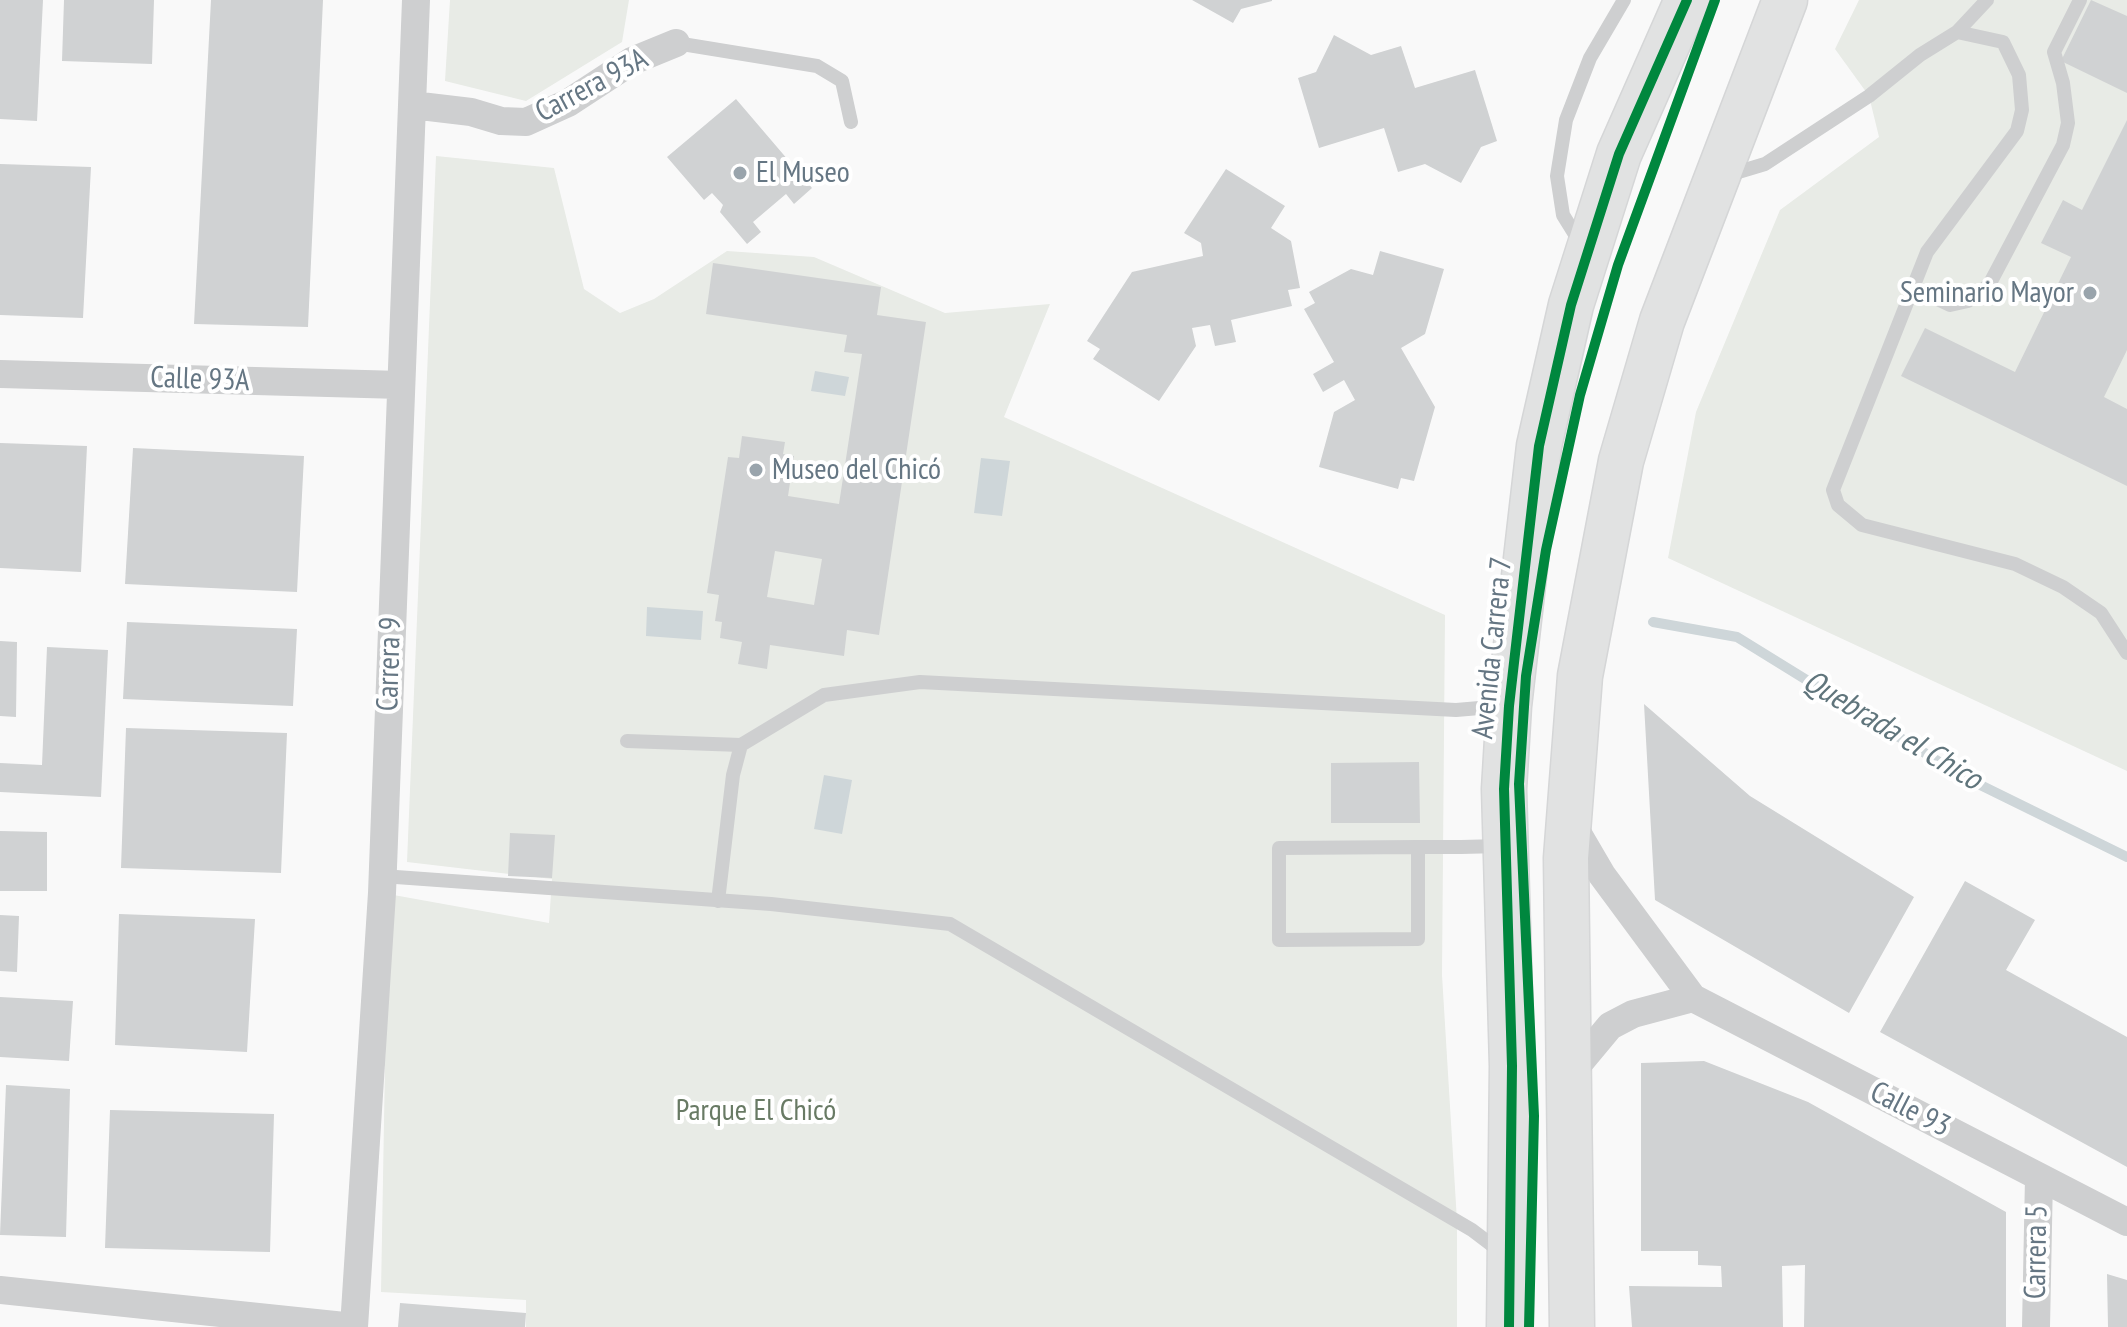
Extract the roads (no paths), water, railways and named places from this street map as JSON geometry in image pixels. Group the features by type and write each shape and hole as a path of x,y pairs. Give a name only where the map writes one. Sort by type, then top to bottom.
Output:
{"main road":[{"name":"Avenida Carrera 7","path":"1509,1327 1512,1066 1505,846 1509,706 1539,446 1559,348 1586,253 1619,154 1687,0"},
{"path":"1572,1327 1567,815 1580,676 1621,461 1662,321 1785,0"}],"street":[{"name":"Carrera 9","path":"354,1327 382,876 416,0"},
{"name":"Carrera 93A","path":"412,105 526,122 568,103 632,61 676,43"},
{"name":"Calle 93A","path":"0,374 401,385"},
{"name":"Calle 93","path":"1567,815 1602,875 1693,998 2127,1222"},
{"path":"1570,1074 1610,1026 1633,1014 1693,998"},
{"name":"Carrera 5","path":"2036,1327 2039,1177"},
{"path":"0,1290 354,1327"}],"lane":[{"path":"1586,253 1563,215 1557,176 1566,120 1590,58 1624,0"},
{"path":"1714,179 1765,164 1957,32 1987,0"},
{"path":"1914,288 1950,305 1968,301 1989,285 2063,145 2068,123 2063,83 2054,52 2080,0"},
{"path":"1957,32 2003,42 2019,75 2022,110 2017,131 1927,252 1833,490 1838,505 1862,525 2015,564 2063,587 2101,613 2127,653"},
{"path":"676,43 817,66 842,81 851,122"},
{"path":"627,741 741,745 824,695 920,682 1456,710 1509,706"},
{"path":"718,901 733,775 741,745"},
{"path":"1418,847 1418,939 1279,940 1279,848 1505,846"},
{"path":"382,876 718,901 950,924 1464,1225 1510,1258"}],"waterway":[{"name":"Quebrada el Chico","path":"1653,622 1737,637 1962,776 2127,857"}],"place":[{"name":"El Museo","path":"740,173"},
{"name":"Seminario Mayor","path":"2090,293"},
{"name":"Museo del Chicó","path":"756,470"}],"park label":[{"name":"Parque El Chicó","path":"756,1111"}]}
